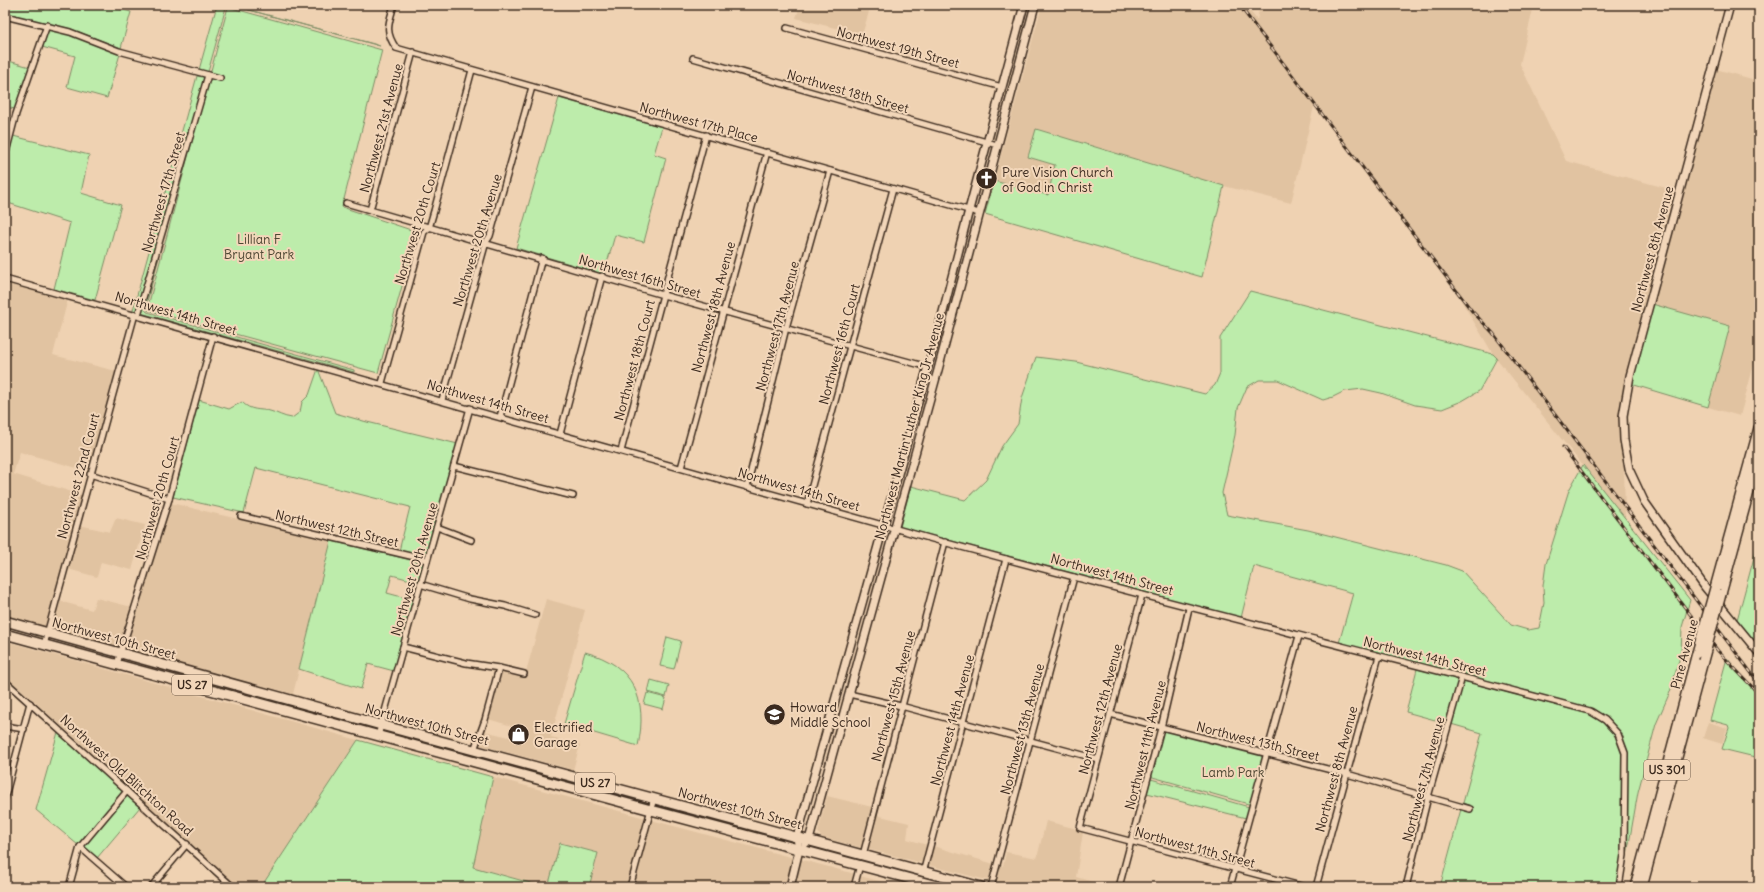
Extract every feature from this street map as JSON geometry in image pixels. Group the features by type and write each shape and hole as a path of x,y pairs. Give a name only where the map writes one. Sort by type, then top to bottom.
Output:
{"highway":[{"name":"Pine Avenue","path":"1635,887 1718,591 1759,428"},
{"name":"Pine Avenue","path":"1718,591 1759,455"},
{"name":"Northwest 10th Street","path":"5,621 248,689 982,887"},
{"name":"Northwest 10th Street","path":"5,634 799,850 860,865 920,884 940,887"},
{"name":"Pine Avenue","path":"1642,887 1700,657"},
{"path":"229,695 240,694 248,689"},
{"path":"500,769 503,758"}],"main road":[{"name":"Northwest Martin Luther King Jr Avenue","path":"790,887 799,850 797,837 928,367 1024,5"},
{"name":"Northwest Martin Luther King Jr Avenue","path":"799,850 809,840 1035,5"},
{"name":"Northwest 8th Avenue","path":"1730,5 1632,368 1623,416 1630,469 1644,500 1705,587 1759,654"}],"street":[{"name":"Northwest 17th Place","path":"394,5 388,29 390,39 396,48 979,213"},
{"path":"5,16 47,25 70,32 119,51 220,78"},
{"path":"5,156 16,114 47,25"},
{"name":"Northwest 19th Street","path":"787,28 1002,87"},
{"name":"Northwest 21st Avenue","path":"370,210 413,52"},
{"name":"Northwest 18th Street","path":"693,58 997,145"},
{"name":"Northwest 20th Court","path":"382,383 424,232 429,228 472,70"},
{"name":"Northwest 17th Street","path":"137,315 208,75"},
{"name":"Northwest 20th Avenue","path":"442,400 486,242 490,236 532,87"},
{"name":"Northwest 18th Court","path":"620,451 706,135"},
{"name":"Northwest 18th Avenue","path":"681,468 767,152"},
{"name":"Northwest 17th Avenue","path":"747,487 786,328 830,171"},
{"name":"Northwest 16th Court","path":"807,504 893,189"},
{"name":"Northwest 16th Street","path":"346,203 429,228 542,258 663,295 928,367"},
{"path":"500,417 542,258"},
{"path":"560,434 602,276"},
{"name":"Northwest 14th Street","path":"5,279 382,383 945,542 1189,608 1590,711 1605,720 1618,734 1625,753 1624,855 1619,887"},
{"name":"Northwest 22nd Court","path":"44,644 90,474 137,315"},
{"name":"Northwest 20th Court","path":"117,664 169,499 213,336"},
{"name":"Northwest 20th Avenue","path":"378,736 470,408"},
{"path":"454,466 573,496"},
{"path":"90,474 169,499"},
{"name":"Northwest 12th Street","path":"241,516 427,560"},
{"path":"437,527 471,540"},
{"name":"Northwest 15th Avenue","path":"863,855 945,542"},
{"name":"Northwest 14th Avenue","path":"920,884 1006,558"},
{"name":"Northwest 13th Avenue","path":"991,887 1074,577"},
{"path":"420,584 470,600 505,606 535,615"},
{"name":"Northwest 12th Avenue","path":"1080,828 1142,595"},
{"name":"Northwest 11th Avenue","path":"1119,887 1161,728 1189,608"},
{"path":"1230,887 1299,636"},
{"path":"403,647 466,663 499,668 524,674"},
{"name":"Northwest 8th Avenue","path":"1316,887 1379,656"},
{"path":"474,750 485,720 499,668"},
{"name":"Northwest 7th Avenue","path":"1406,887 1428,797 1462,677"},
{"name":"Northwest Old Blitchton Road","path":"5,681 234,887"},
{"path":"849,694 901,706 1098,759"},
{"path":"5,797 30,703"},
{"name":"Northwest 13th Street","path":"1110,714 1347,774 1470,809"},
{"path":"5,726 24,729"},
{"path":"69,887 80,847 127,791"},
{"path":"630,887 654,798"},
{"name":"Northwest 11th Street","path":"1080,828 1305,887"},
{"path":"151,887 187,844"},
{"path":"80,847 126,887"},
{"path":"854,887 860,865"}],"shaded area":[{"path":"800,5 871,5 862,35 796,18"},
{"path":"1042,5 1245,5 1257,20 1260,5 1534,5 1520,64 1566,161 1677,191 1627,375 1622,399 1620,417 1624,462 1625,518 1493,354 1446,275 1315,102 1291,203 1224,186 1037,129 1028,157 1056,165 1048,196 994,181"},
{"path":"1716,69 1759,81 1759,346 1740,416 1708,407 1730,326 1652,304"},
{"path":"5,282 68,299 53,355 116,371 88,471 20,452 13,474 82,495 46,627 5,616"},
{"path":"171,503 331,541 293,694 125,648"},
{"path":"116,518 145,525 132,570 101,562 97,577 68,569 59,601 92,610 96,598 132,607 120,647 51,628 79,525 110,532"},
{"path":"546,599 585,610 551,737 580,745 573,770 480,745 484,731 509,737 512,726 488,719 501,671 526,678 526,672"},
{"path":"5,641 358,740 261,887 238,887 34,701 5,677"},
{"path":"1708,722 1727,728 1722,744 1703,738"},
{"path":"493,777 645,818 627,887 589,887 598,853 560,843 548,887 473,867"},
{"path":"827,796 872,807 862,848 821,837 818,832"},
{"path":"876,815 909,823 907,839 927,845 922,863 867,849"},
{"path":"651,820 794,858 788,887 633,887"},
{"path":"1046,821 1083,832 1076,877 1110,887 1012,887 995,882 1000,865 1003,866 1006,852 1037,858"},
{"path":"933,846 994,864 990,881 928,865"},
{"path":"799,859 855,874 851,887 793,887"},
{"path":"860,876 902,887 857,887"}],"green space":[{"path":"5,5 105,5 131,12 121,48 71,29 5,13"},
{"path":"217,5 228,5 226,7 208,72 199,70"},
{"path":"231,5 374,44 380,46"},
{"name":"Lillian F Bryant Park","path":"228,7 382,50 342,207 417,232 378,373 147,310"},
{"path":"49,29 120,54 107,98 67,87 75,56 42,47"},
{"path":"5,60 30,67 15,109 5,107"},
{"path":"197,76 204,77 202,88 136,311 133,310"},
{"path":"559,98 662,127 654,154 666,158 644,242 615,235 604,274 516,248"},
{"path":"1036,129 1224,186 1202,277 985,214 994,181 1048,195 1055,165 1028,157"},
{"path":"13,136 89,155 81,193 121,205 95,300 54,289 70,223 5,202 5,167"},
{"path":"159,257 145,309 147,312 354,370 354,372 141,313"},
{"path":"1250,291 1493,354 1497,358 1479,391 1462,401 1442,409 1415,405 1381,393 1363,389 1345,391 1323,400 1278,380 1259,380 1247,387 1238,408 1235,435 1222,493 1227,515 1308,530 1446,565 1462,571 1511,625 1528,630 1539,628 1544,603 1543,586 1546,564 1569,490 1583,465 1690,600 1682,627 1681,653 1670,692 1656,724 1638,792 1623,878 1627,855 1628,753 1620,731 1607,718 1594,709 1460,673 1339,643 1353,593 1254,566 1241,618 900,527 911,486 965,500 986,480 1002,446 1018,424 1022,398 1036,357 1076,362 1205,394 1215,385 1220,373 1220,338"},
{"path":"1652,304 1730,326 1708,407 1631,384"},
{"path":"318,369 335,413 458,444 426,557 399,551 410,507 256,468 244,513 173,497 199,400 229,409 242,402 248,407 270,411 292,418 300,412 302,402 309,395"},
{"path":"1759,539 1759,649 1737,620"},
{"path":"331,541 424,563 418,582 392,575 387,593 413,600 394,671 368,664 361,689 299,669"},
{"path":"667,637 681,641 674,669 660,666"},
{"path":"585,652 602,658 615,666 626,675 634,686 639,699 641,713 641,729 638,746 564,724"},
{"path":"1727,658 1759,697 1759,758 1722,749 1729,728 1728,725 1710,720"},
{"path":"1417,669 1459,679 1446,723 1406,712"},
{"path":"651,680 669,685 666,697 648,692"},
{"path":"1464,681 1589,714 1603,723 1616,735 1623,754 1621,855 1617,887 1440,887 1461,809 1472,812 1473,807 1463,803 1482,733 1451,724"},
{"path":"647,693 666,698 663,709 644,704"},
{"name":"Lamb Park","path":"1161,728 1266,754 1252,805 1149,776"},
{"path":"58,732 123,792 78,845 36,810"},
{"path":"358,740 493,777 473,867 545,887 261,887"},
{"path":"1151,779 1249,807 1246,818 1147,793"},
{"path":"127,796 140,807 97,858 84,846"},
{"path":"560,843 598,853 589,887 548,887"}],"railway":[{"path":"1239,5 1472,311 1493,333 1759,683"},
{"path":"1563,447 1718,651 1759,694"}],"place":[{"name":"Pure Vision Church of God in Christ","path":"986,179"},
{"name":"Howard Middle School","path":"775,714"},
{"name":"Electrified Garage","path":"518,734"}]}
